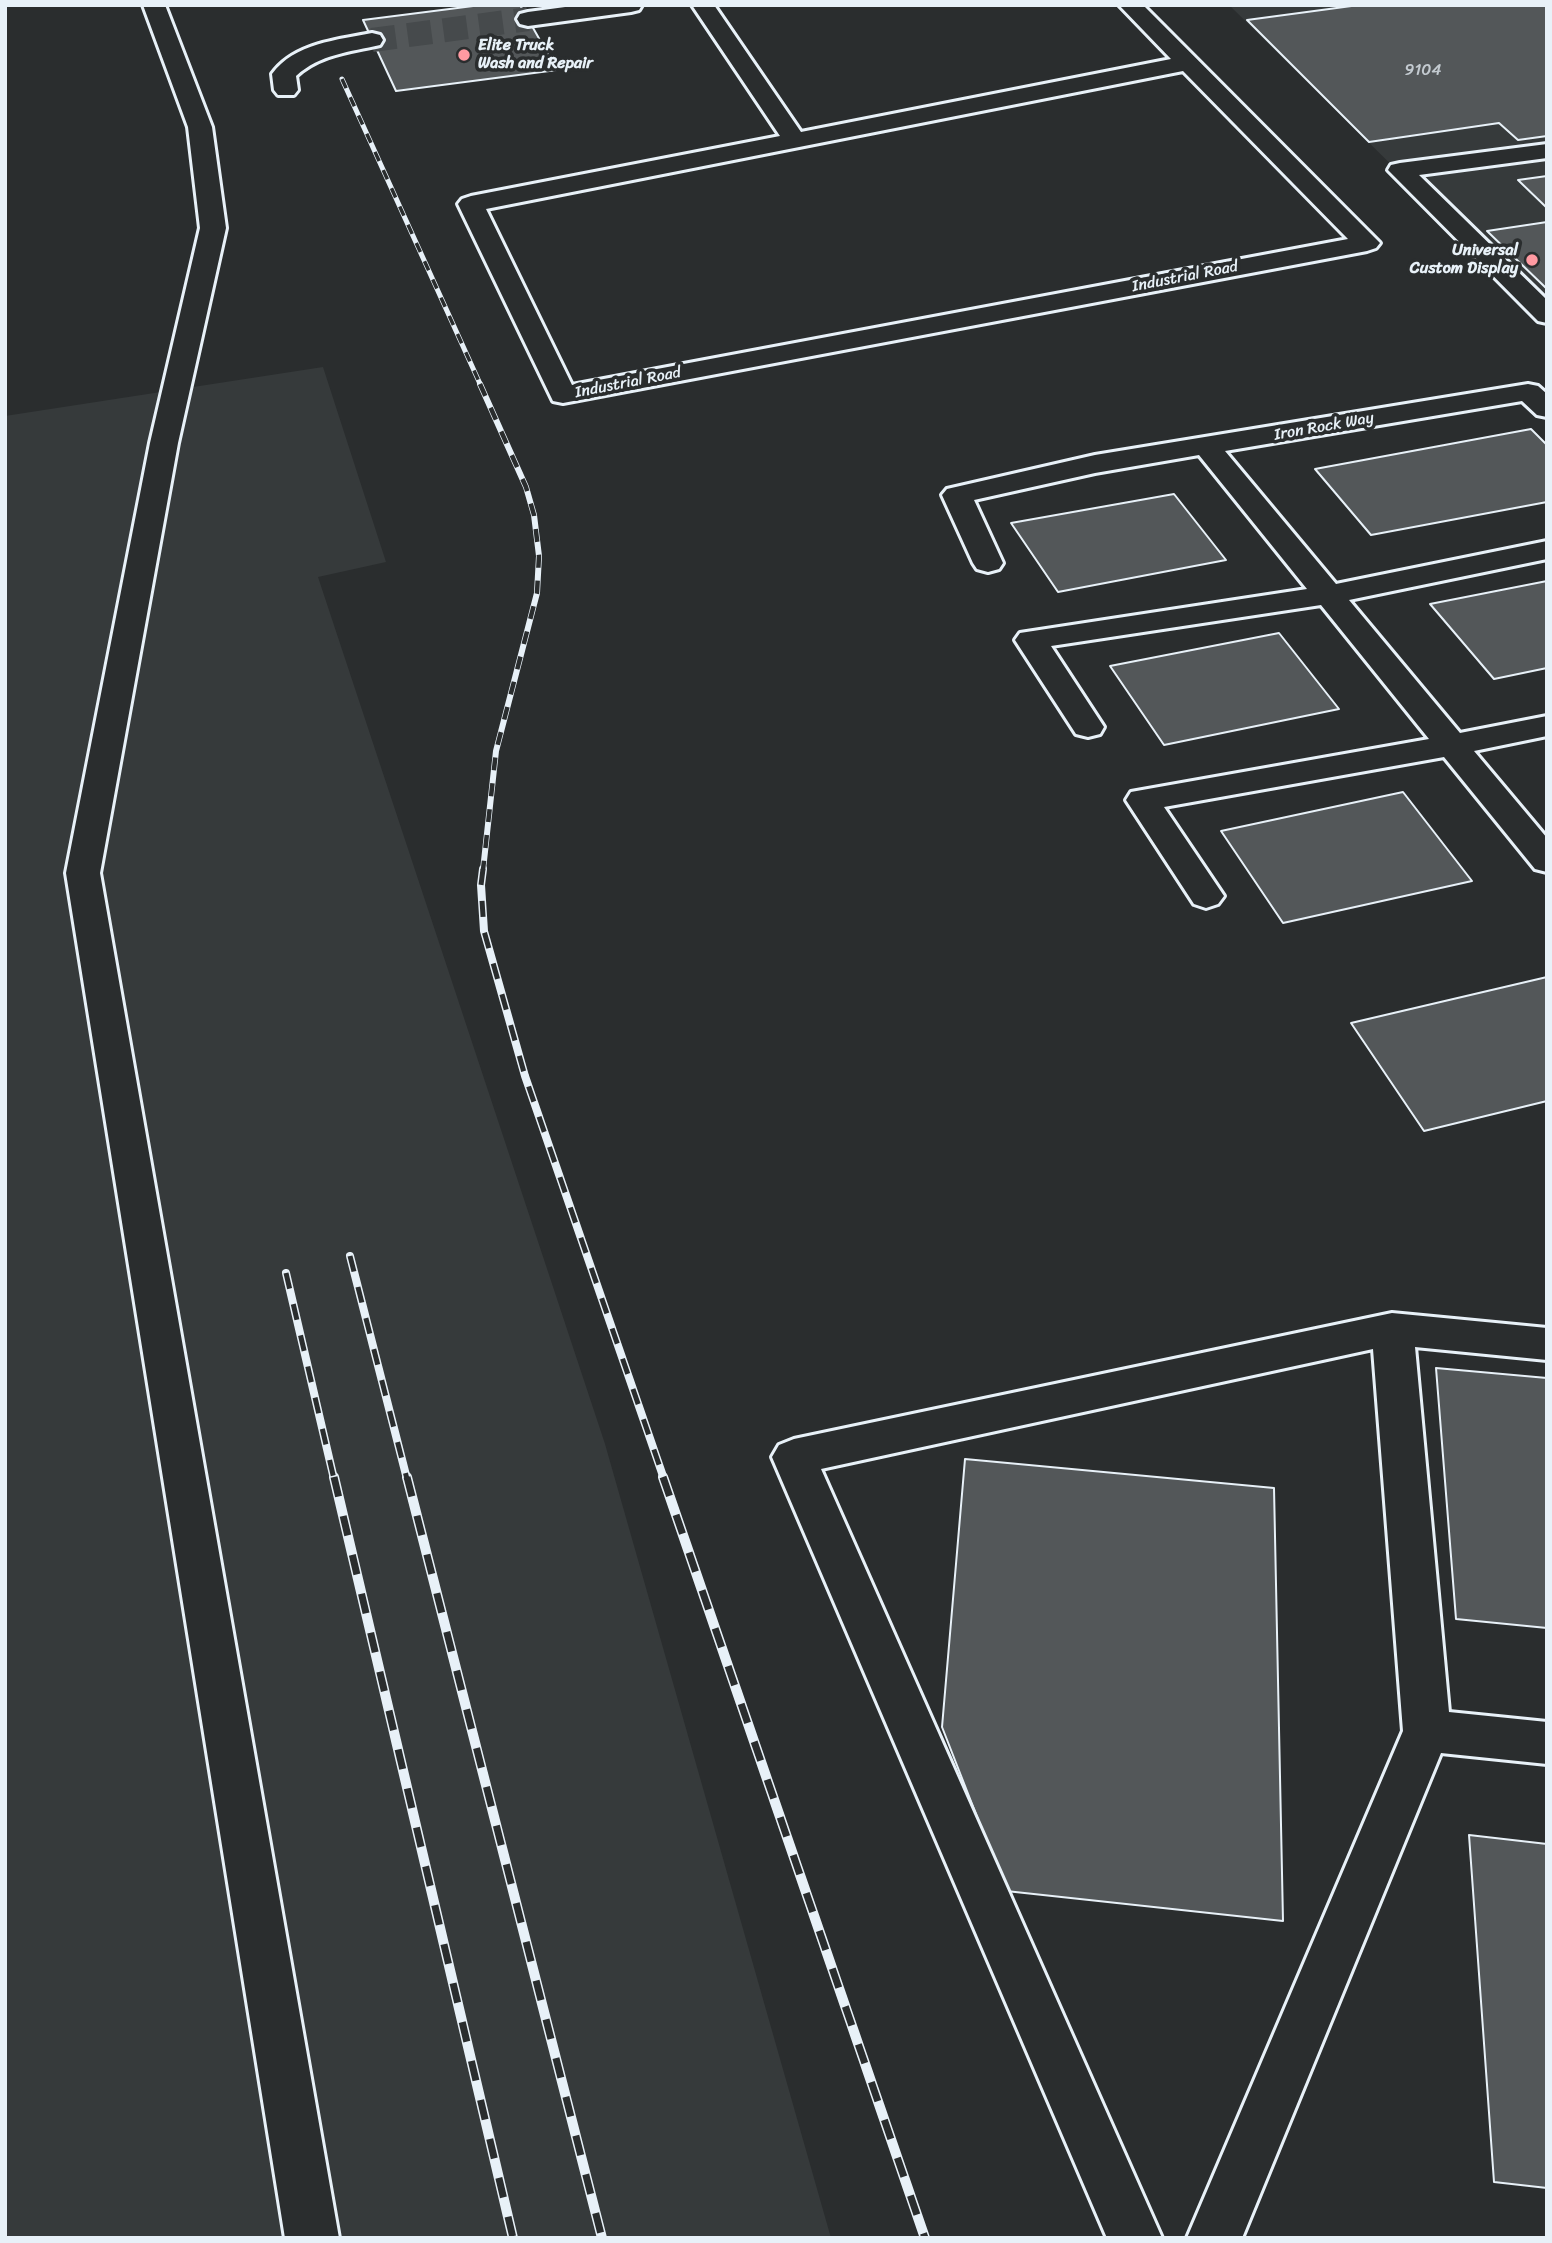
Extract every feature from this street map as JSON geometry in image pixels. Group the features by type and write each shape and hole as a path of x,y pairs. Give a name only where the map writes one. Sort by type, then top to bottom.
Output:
{"street":[{"path":"154,5 200,127 213,228 164,443 83,873 312,2238"},
{"path":"528,19 631,5"},
{"path":"703,5 795,140"},
{"name":"Industrial Road","path":"1130,5 1367,243 563,395 471,204 1187,63"},
{"path":"286,90 284,74 299,59 323,50 372,40"},
{"path":"1547,151 1400,170 1547,315"},
{"name":"Iron Rock Way","path":"988,564 957,495 1095,464 1528,391 1547,409"},
{"path":"1207,447 1547,861"},
{"path":"1088,727 1031,640 1328,595 1547,550"},
{"path":"1206,896 1143,800 1547,726"},
{"path":"1135,2238 1053,2056 794,1457 1392,1329 1547,1344"},
{"path":"1214,2238 1427,1731 1392,1329"},
{"path":"1427,1731 1547,1743"}],"shaded area":[{"path":"1229,5 1547,5 1547,318"},
{"path":"323,367 386,562 318,577 605,1444 831,2238 5,2238 5,416"}],"building":[{"name":"Elite Truck Wash and Repair","path":"481,5 520,5 557,70 396,91 363,20"},
{"path":"1359,5 1547,5 1547,136 1518,140 1499,123 1369,142 1247,20"},
{"name":"Universal Custom Display","path":"1547,176 1547,208 1518,180"},
{"name":"Universal Custom Display","path":"1547,222 1547,289 1487,231"},
{"path":"1531,429 1547,445 1547,502 1371,535 1315,469"},
{"path":"1174,494 1226,560 1058,592 1011,523"},
{"path":"1547,581 1547,668 1494,679 1430,604"},
{"path":"1279,633 1339,709 1164,745 1110,666"},
{"path":"1403,792 1472,881 1283,923 1221,831"},
{"path":"1547,977 1547,1101 1424,1131 1351,1023"},
{"path":"1436,1368 1547,1378 1547,1628 1456,1619"},
{"path":"965,1459 1274,1488 1283,1921 1006,1891 942,1727"},
{"path":"1469,1835 1547,1844 1547,2188 1494,2182"}],"tunnel":[{"path":"372,40 528,19"}],"railway":[{"path":"342,79 481,386"},
{"path":"480,384 526,487 534,515 539,556 537,593 496,751 483,870"},
{"path":"483,869 481,885 484,931 525,1076 664,1479"},
{"path":"350,1256 407,1479"},
{"path":"286,1273 334,1479"},
{"path":"334,1477 513,2238"},
{"path":"407,1477 602,2238"},
{"path":"663,1477 925,2238"}],"place":[{"name":"Elite Truck Wash and Repair","path":"464,55"},
{"name":"Universal Custom Display","path":"1532,260"}]}
